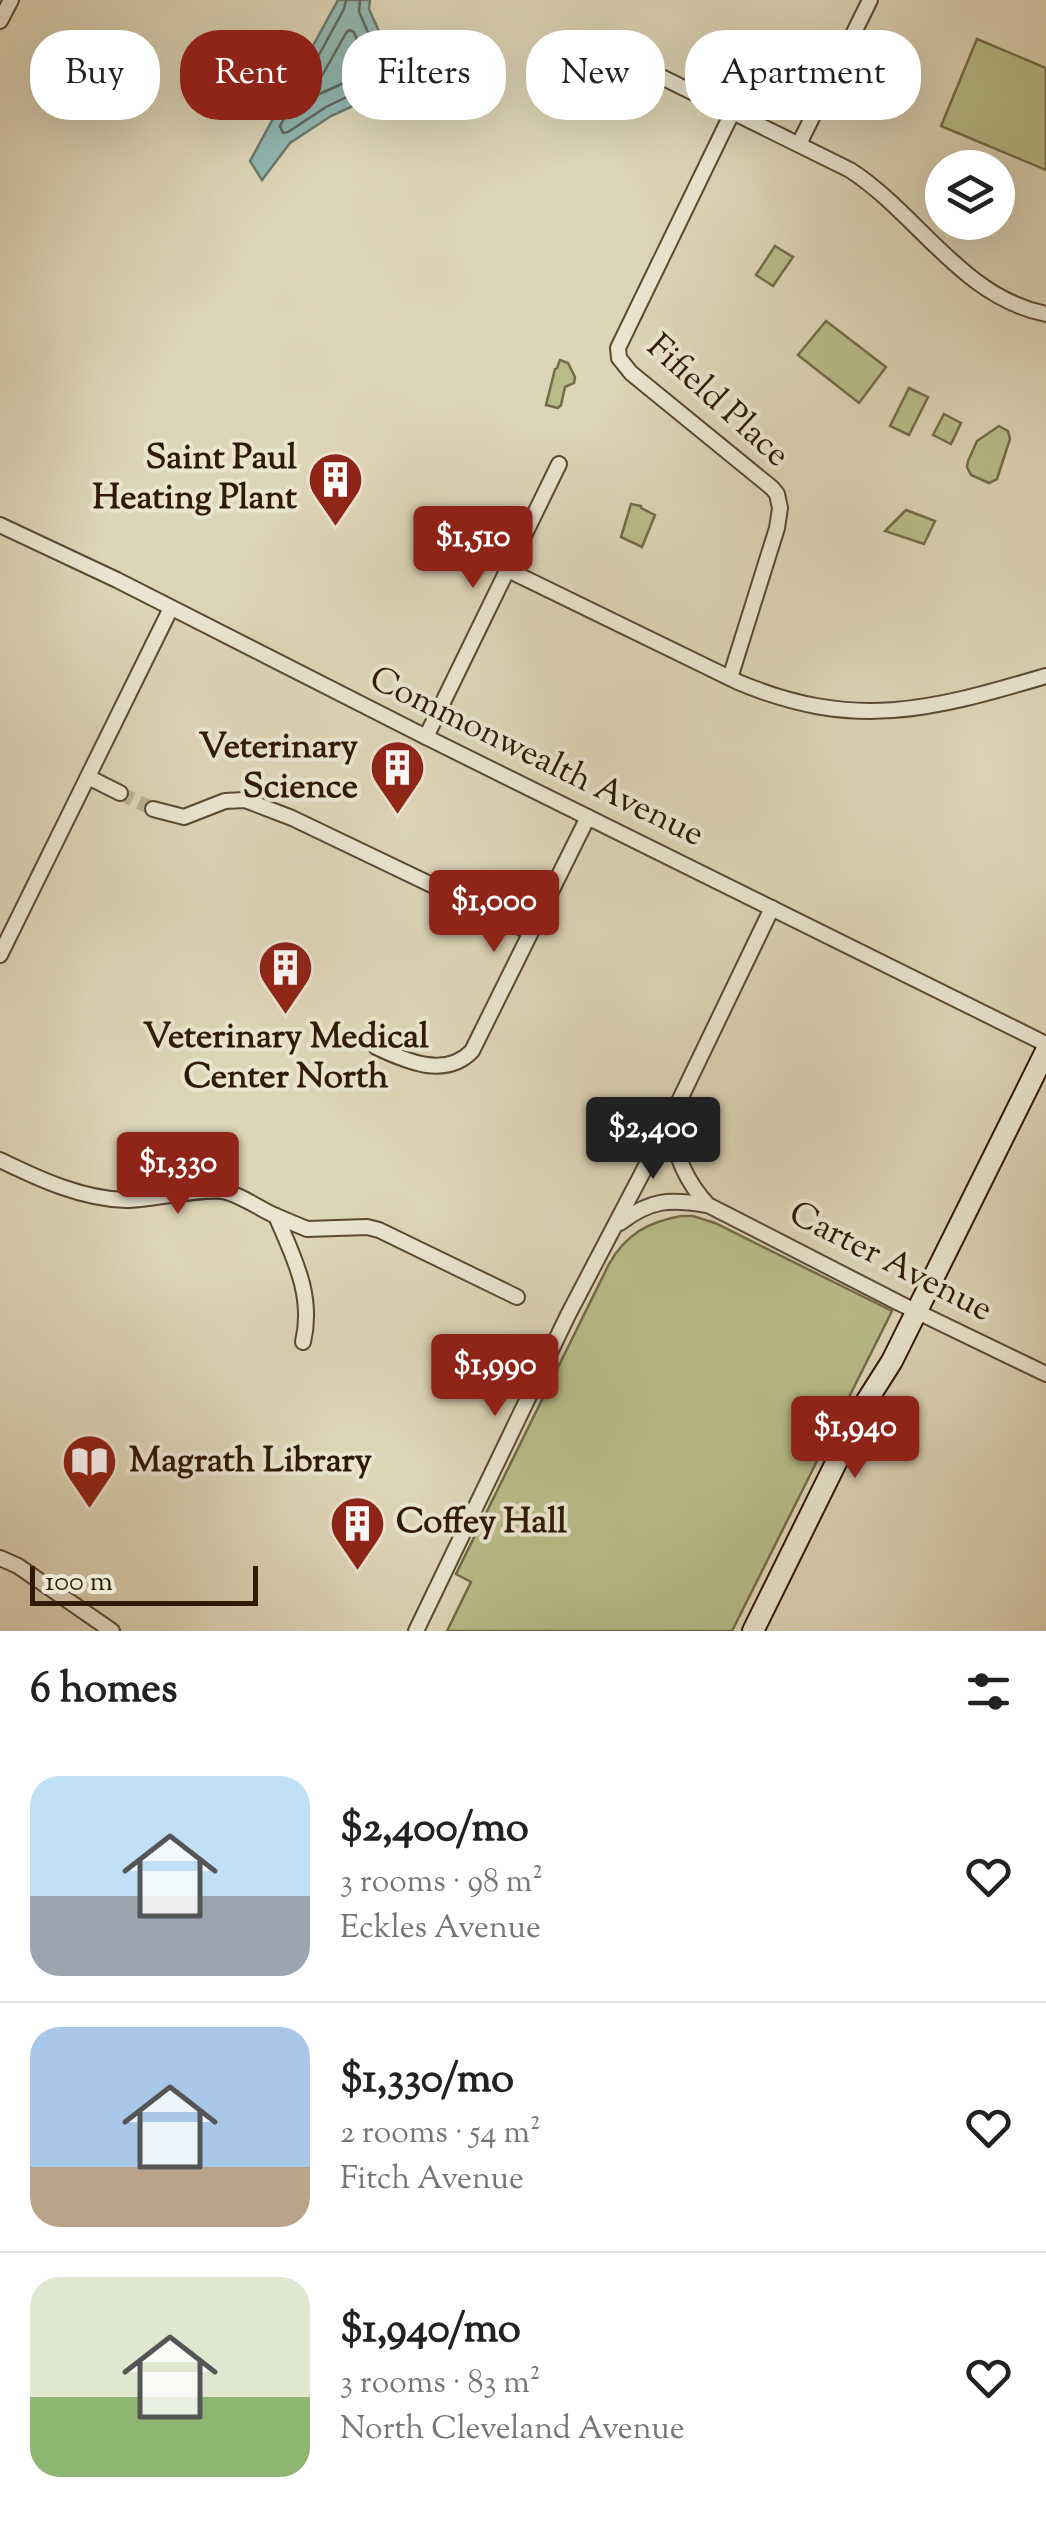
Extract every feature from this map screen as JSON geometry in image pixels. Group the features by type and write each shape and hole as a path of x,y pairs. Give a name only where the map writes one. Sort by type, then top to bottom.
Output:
{"main road":[{"path":"753,1631 1046,1048"}],"street":[{"path":"0,21 11,0"},
{"path":"799,144 870,0"},
{"name":"Fifield Place","path":"729,120 619,343 620,358 631,374 777,494 780,508 776,528 730,678"},
{"path":"750,120 838,162 878,190 967,275 1018,307 1046,314"},
{"path":"426,737 559,464"},
{"name":"Commonwealth Avenue","path":"0,525 1046,1048"},
{"path":"508,570 730,678 793,701 840,710 884,711 948,704 1046,676"},
{"path":"0,955 172,608"},
{"path":"88,777 120,793"},
{"path":"153,809 184,817 225,801 245,800 292,818 530,932"},
{"path":"376,1047 410,1063 427,1066 450,1064 472,1051 588,817"},
{"path":"416,1631 568,1315 670,1120 772,908"},
{"path":"670,1120 682,1166 708,1205"},
{"path":"0,1160 98,1197 145,1199 224,1190 308,1229 379,1230 517,1297"},
{"name":"Carter Avenue","path":"614,1227 647,1206 675,1200 708,1205 1046,1374"},
{"path":"276,1216 308,1306 303,1342"},
{"path":"0,1558 18,1566 112,1631"}],"green space":[{"path":"977,39 1046,68 1046,170 1015,157 1015,150 998,150 941,126"},
{"path":"775,246 793,257 773,286 756,275"},
{"path":"826,321 886,367 859,403 798,355"},
{"path":"560,360 568,363 575,377 574,383 565,387 558,408 546,405"},
{"path":"909,388 928,397 909,435 890,426"},
{"path":"944,414 961,423 951,444 933,435"},
{"path":"999,426 1008,431 1010,439 997,479 989,483 971,475 968,461 977,441"},
{"path":"631,504 655,515 642,547 621,537"},
{"path":"906,510 935,521 924,544 885,531"},
{"path":"681,1216 715,1223 892,1311 732,1631 447,1631 471,1582 456,1574 609,1264 639,1231"}],"water":[{"path":"338,0 370,0 369,9 378,30 342,30 342,111 290,143 262,180 250,161 272,120 322,120 322,30"}],"tunnel":[{"path":"120,793 153,809"}],"place":[{"name":"Saint Paul Heating Plant","path":"336,528"},
{"name":"Veterinary Science","path":"397,817"},
{"name":"Veterinary Medical Center North","path":"286,1016"},
{"name":"Magrath Library","path":"90,1511"},
{"name":"Coffey Hall","path":"357,1572"}]}
